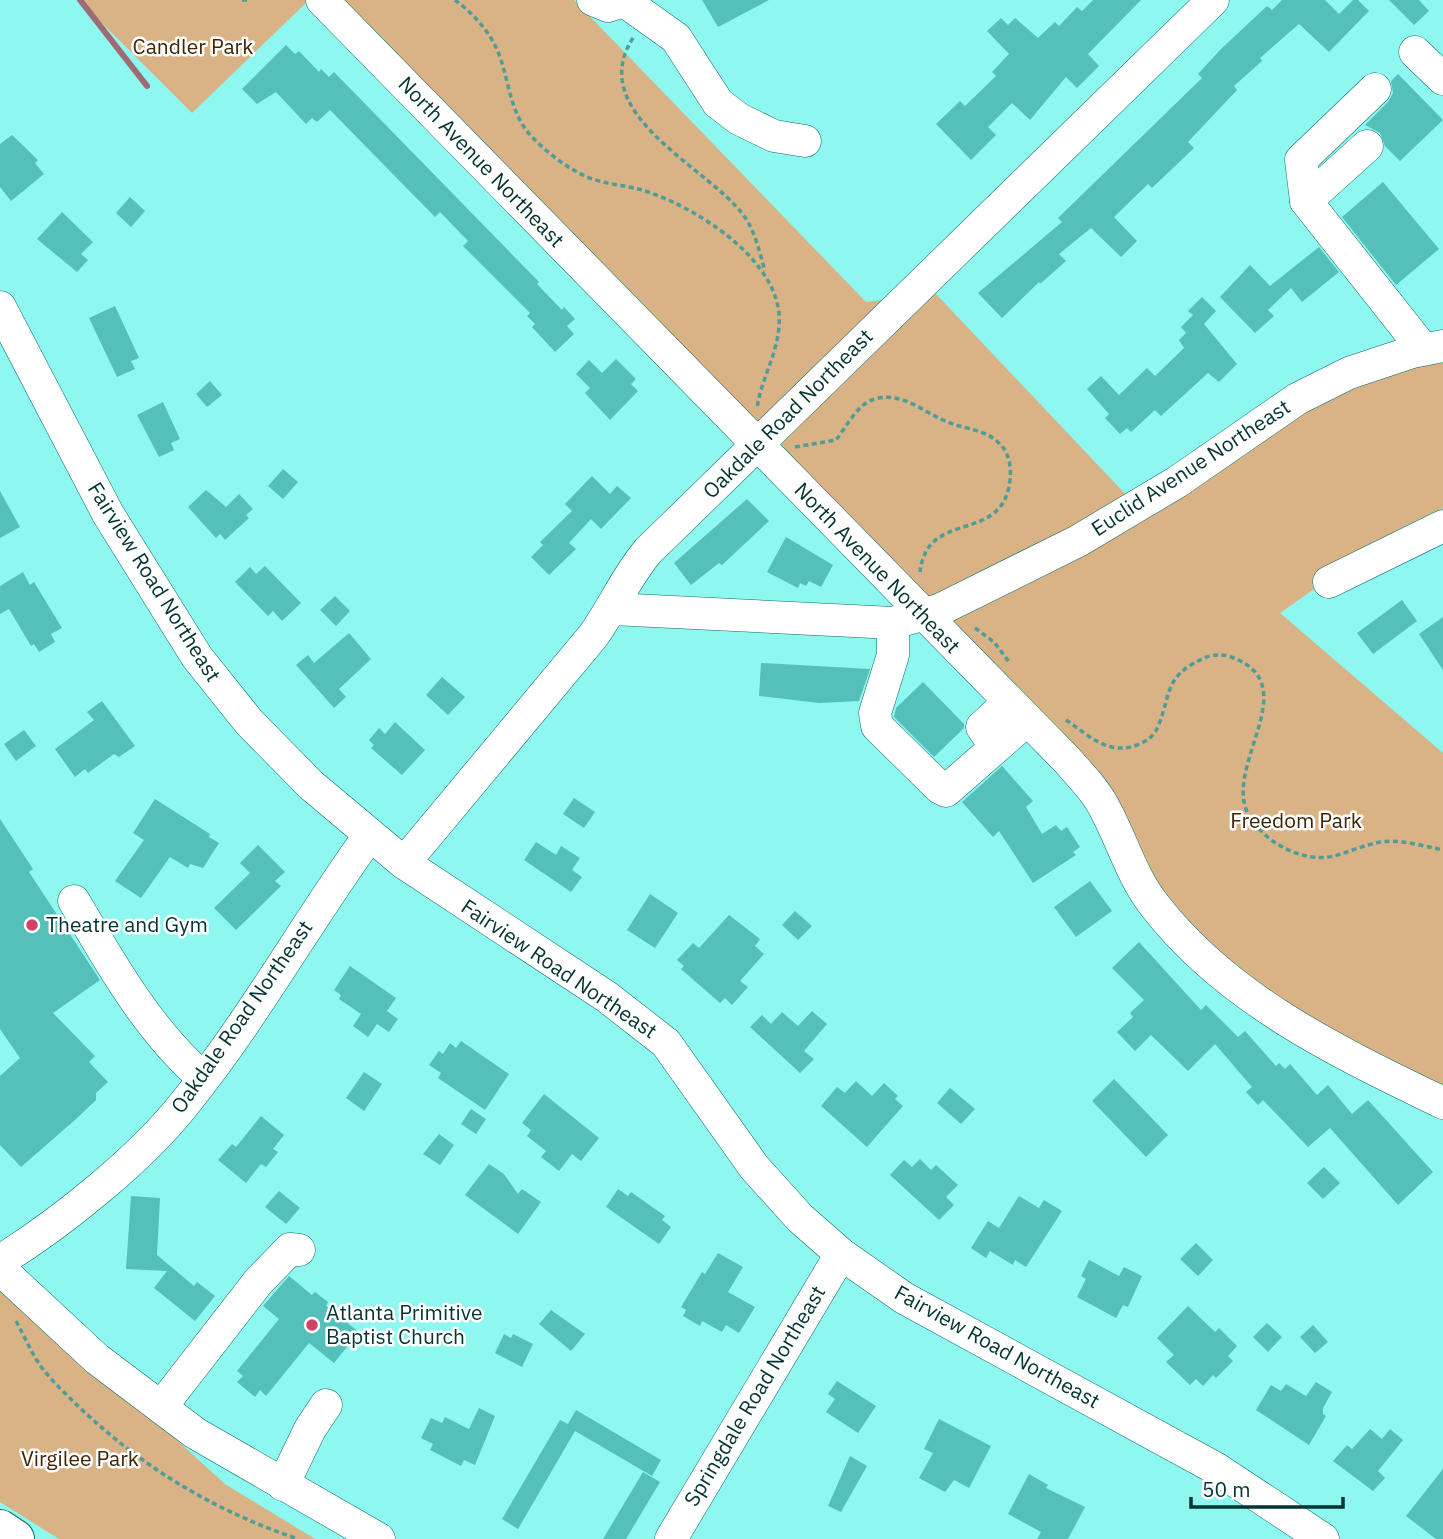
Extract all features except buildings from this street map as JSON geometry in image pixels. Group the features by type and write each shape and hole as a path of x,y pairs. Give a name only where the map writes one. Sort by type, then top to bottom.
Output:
{"highway":[{"path":"0,1529 15,1539"}],"street":[{"name":"North Avenue Northeast","path":"322,0 759,446 908,619 1018,711 1093,791 1106,811 1125,858 1154,905 1193,947 1246,995 1324,1044 1443,1103"},
{"path":"593,0 608,6 625,1 676,38 718,103 739,119 774,136 805,141"},
{"name":"Oakdale Road Northeast","path":"404,863 612,609 633,569 648,551 759,446 1213,0"},
{"path":"1415,52 1443,79"},
{"path":"1375,89 1301,160 1306,201 1433,347"},
{"path":"1306,201 1367,146"},
{"name":"Fairview Road Northeast","path":"0,307 108,514 197,657 222,691 280,754 369,836 404,863 607,997 666,1043 754,1167 800,1218 841,1254 913,1304 1207,1463 1323,1539"},
{"name":"Euclid Avenue Northeast","path":"612,609 908,619 1077,541 1178,482 1297,399 1349,373 1433,347"},
{"path":"1329,582 1443,526"},
{"path":"908,619 893,655 875,713 877,726 946,791 996,747 1018,711"},
{"name":"Oakdale Road Northeast","path":"0,1261 41,1233 136,1154 185,1103 369,836"},
{"path":"74,901 111,964 156,1028 176,1054 203,1078"},
{"path":"161,1407 258,1282 290,1249 299,1250"},
{"name":"Springdale Road Northeast","path":"671,1539 841,1254"},
{"path":"0,1269 97,1359 195,1433 379,1539"},
{"path":"283,1485 310,1429 326,1405"}],"path":[{"path":"455,0 486,30 499,55 516,116 539,145 566,166 588,178 641,190 690,211 731,239 765,273"},
{"path":"635,36 621,64 631,104 652,135 723,191 743,214 755,238 765,273 776,297 780,324 774,357 761,389 757,414"},
{"path":"790,448 836,440 863,404 889,397 916,403 947,422 989,435 1000,444 1010,465 1004,502 989,519 945,532 937,539 920,565 920,582"},
{"path":"972,626 994,642 1011,664"},
{"path":"1059,715 1106,746 1118,748 1140,744 1158,727 1167,690 1173,679 1187,666 1208,656 1230,657 1249,668 1261,682 1264,694 1265,709 1249,755 1244,796 1250,818 1276,844 1293,853 1315,858 1331,857 1381,842 1443,850"},
{"path":"12,1312 37,1361 57,1385 136,1455 194,1494 255,1524 298,1539"}],"green space":[{"name":"Candler Park","path":"79,0 309,0 192,113"},
{"name":"Freedom Park","path":"342,0 574,0 866,302 936,294 1147,517 1319,393 1389,372 1443,362 1443,508 1399,529 1280,613 1443,753 1443,1089 1320,1023 1245,972 1211,943 1179,909 1150,871"},
{"name":"Virgilee Park","path":"0,1282 225,1484 315,1539 59,1539 0,1502"}],"waterway":[{"path":"80,0 147,86"}],"place":[{"name":"Theatre and Gym","path":"32,925"},
{"name":"Atlanta Primitive Baptist Church","path":"312,1325"}]}
